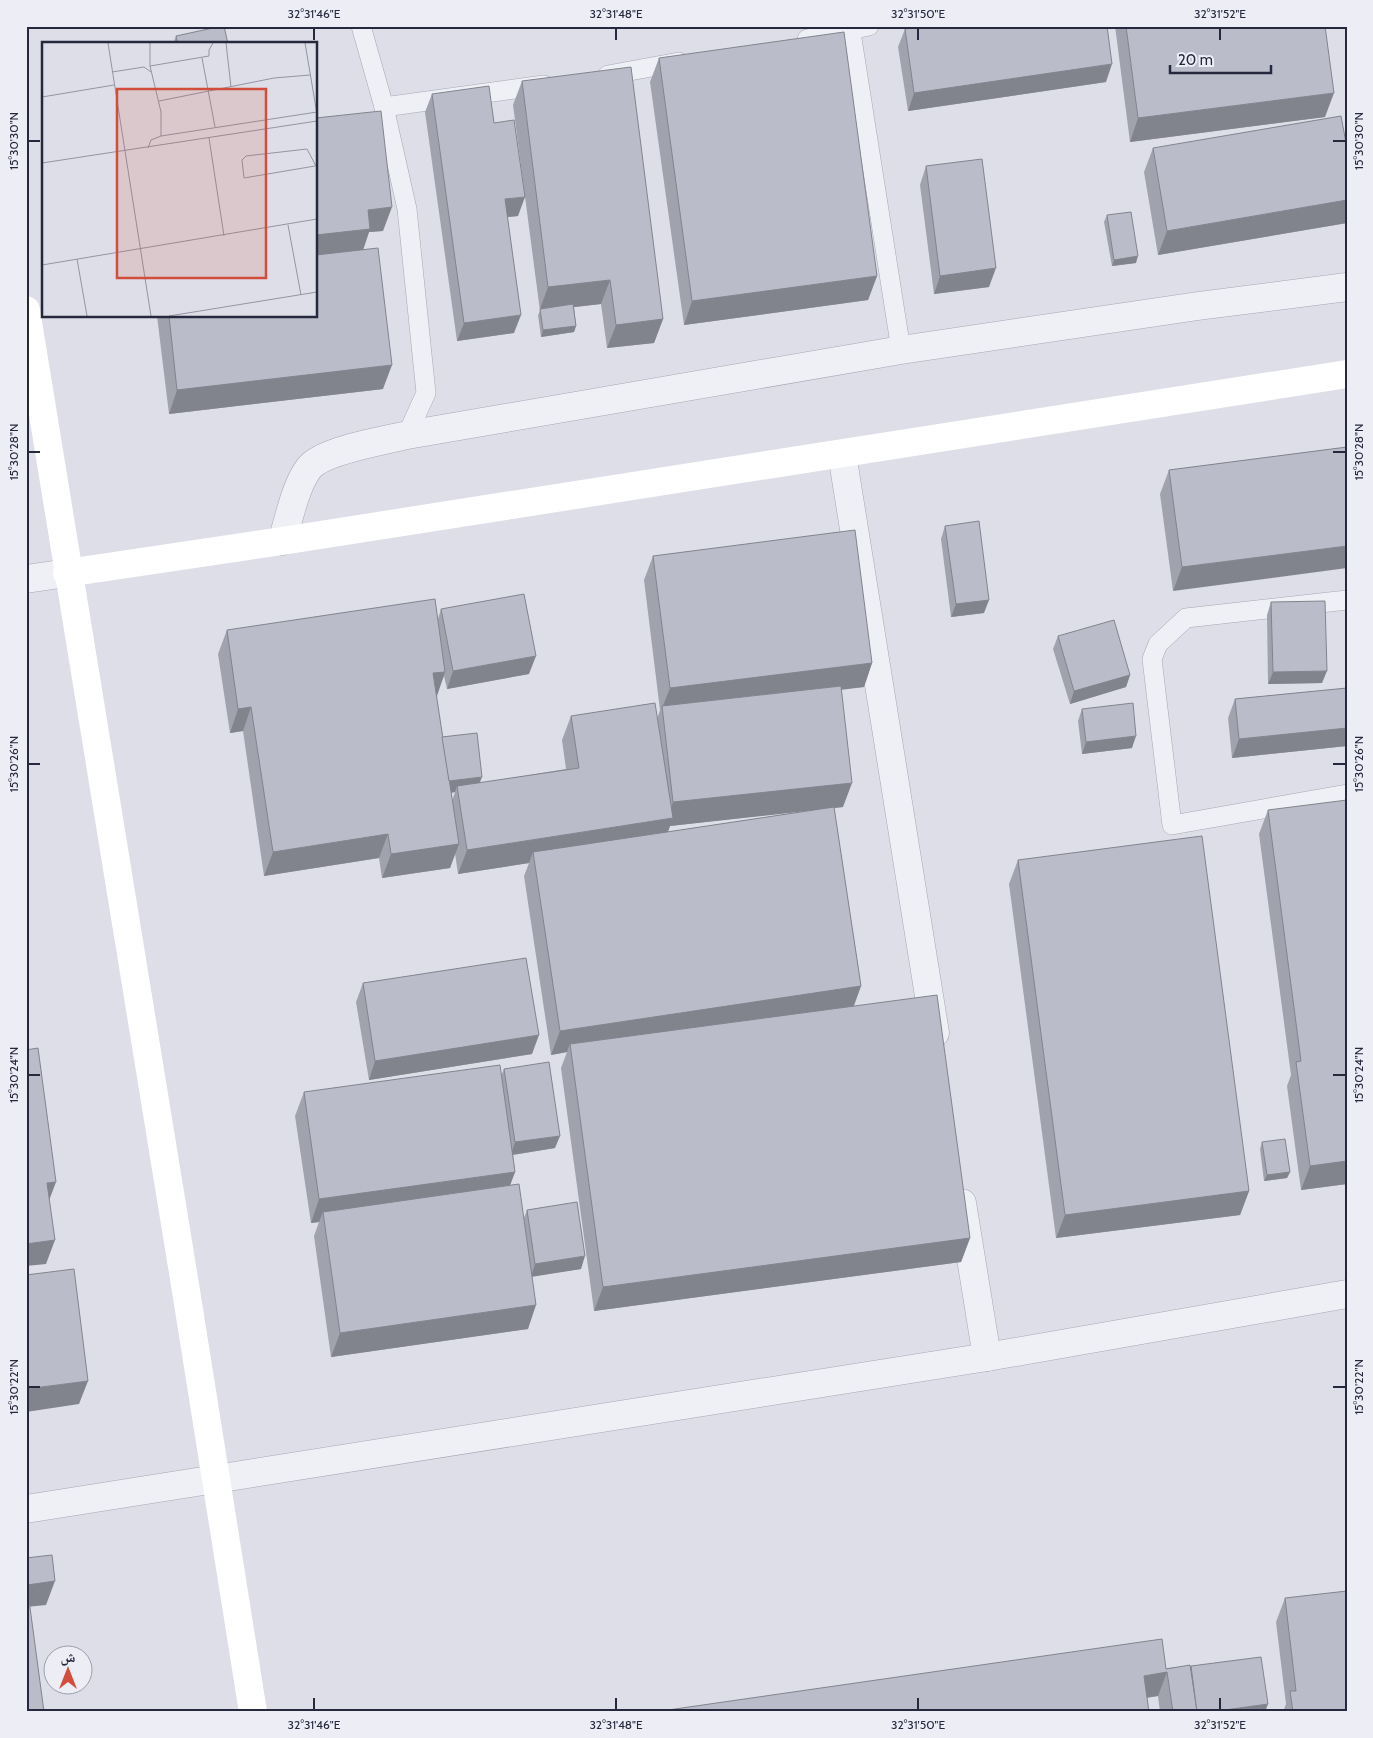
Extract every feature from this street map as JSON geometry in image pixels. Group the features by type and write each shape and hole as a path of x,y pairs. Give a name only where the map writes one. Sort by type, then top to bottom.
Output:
{"street":[{"path":"282,541 299,488 309,468 327,455 407,435 901,350 1198,306 1347,288"},
{"path":"26,310 67,573 217,1480 253,1712"},
{"path":"26,579 282,541 1347,374"},
{"path":"842,454 938,1053"},
{"path":"959,1180 987,1357"},
{"path":"26,1509 987,1357 1347,1294"}],"lane":[{"path":"361,26 384,107 407,209 426,393 407,435"},
{"path":"792,41 856,28 901,350"},
{"path":"596,78 694,60"},
{"path":"384,107 557,83"},
{"path":"1347,600 1186,618 1158,644 1152,659 1172,825 1347,794"}],"building":[{"path":"224,26 228,42 178,42 176,36"},
{"path":"922,26 1107,26 1112,64 914,93 905,29"},
{"path":"1126,26 1325,26 1334,93 1138,118"},
{"path":"844,32 877,276 692,301 659,58"},
{"path":"631,67 663,319 616,325 610,280 548,287 522,81"},
{"path":"489,86 494,123 514,120 525,197 505,199 521,315 464,323 432,94"},
{"path":"381,111 392,207 368,210 370,229 318,235 318,118"},
{"path":"1341,116 1347,148 1347,200 1167,231 1153,148"},
{"path":"982,159 996,268 940,276 926,166"},
{"path":"1131,212 1138,256 1114,260 1107,215"},
{"path":"378,248 392,365 177,390 169,318 318,318 318,255"},
{"path":"573,304 576,326 543,330 540,309"},
{"path":"1347,447 1347,546 1182,567 1169,470"},
{"path":"979,521 989,600 956,604 945,526"},
{"path":"855,530 872,663 670,688 653,556"},
{"path":"524,594 536,656 453,671 441,609"},
{"path":"435,599 445,672 433,673 459,844 391,854 388,834 273,852 251,707 238,709 227,630"},
{"path":"1325,601 1327,671 1273,672 1271,602"},
{"path":"1114,620 1130,675 1074,691 1058,636"},
{"path":"841,686 852,783 673,802 662,706"},
{"path":"1347,688 1347,728 1239,739 1235,699"},
{"path":"655,703 673,818 467,850 457,786 579,768 571,716"},
{"path":"1133,703 1136,736 1086,742 1082,709"},
{"path":"477,733 482,777 449,781 442,737"},
{"path":"1347,800 1347,1161 1310,1166 1296,1062 1301,1061 1268,810"},
{"path":"834,807 861,986 560,1031 533,852"},
{"path":"1202,836 1249,1191 1065,1215 1018,860"},
{"path":"526,958 539,1035 375,1061 363,983"},
{"path":"937,995 970,1238 603,1287 570,1044"},
{"path":"38,1048 56,1182 47,1183 55,1240 26,1244 26,1050"},
{"path":"549,1062 560,1136 515,1142 504,1069"},
{"path":"500,1065 515,1172 319,1199 304,1092"},
{"path":"1285,1139 1290,1172 1267,1175 1262,1142"},
{"path":"519,1184 536,1305 340,1333 323,1212"},
{"path":"577,1202 585,1256 535,1264 527,1210"},
{"path":"74,1269 88,1381 26,1389 26,1275"},
{"path":"52,1555 55,1581 27,1585 44,1712 26,1712 26,1558"},
{"path":"1347,1591 1347,1712 1293,1712 1290,1691 1296,1691 1285,1598"},
{"path":"1162,1639 1166,1669 1190,1665 1197,1711 1173,1712 1167,1672 1144,1676 1149,1712 654,1712"},
{"path":"1261,1657 1268,1704 1197,1712 1191,1666"}]}
